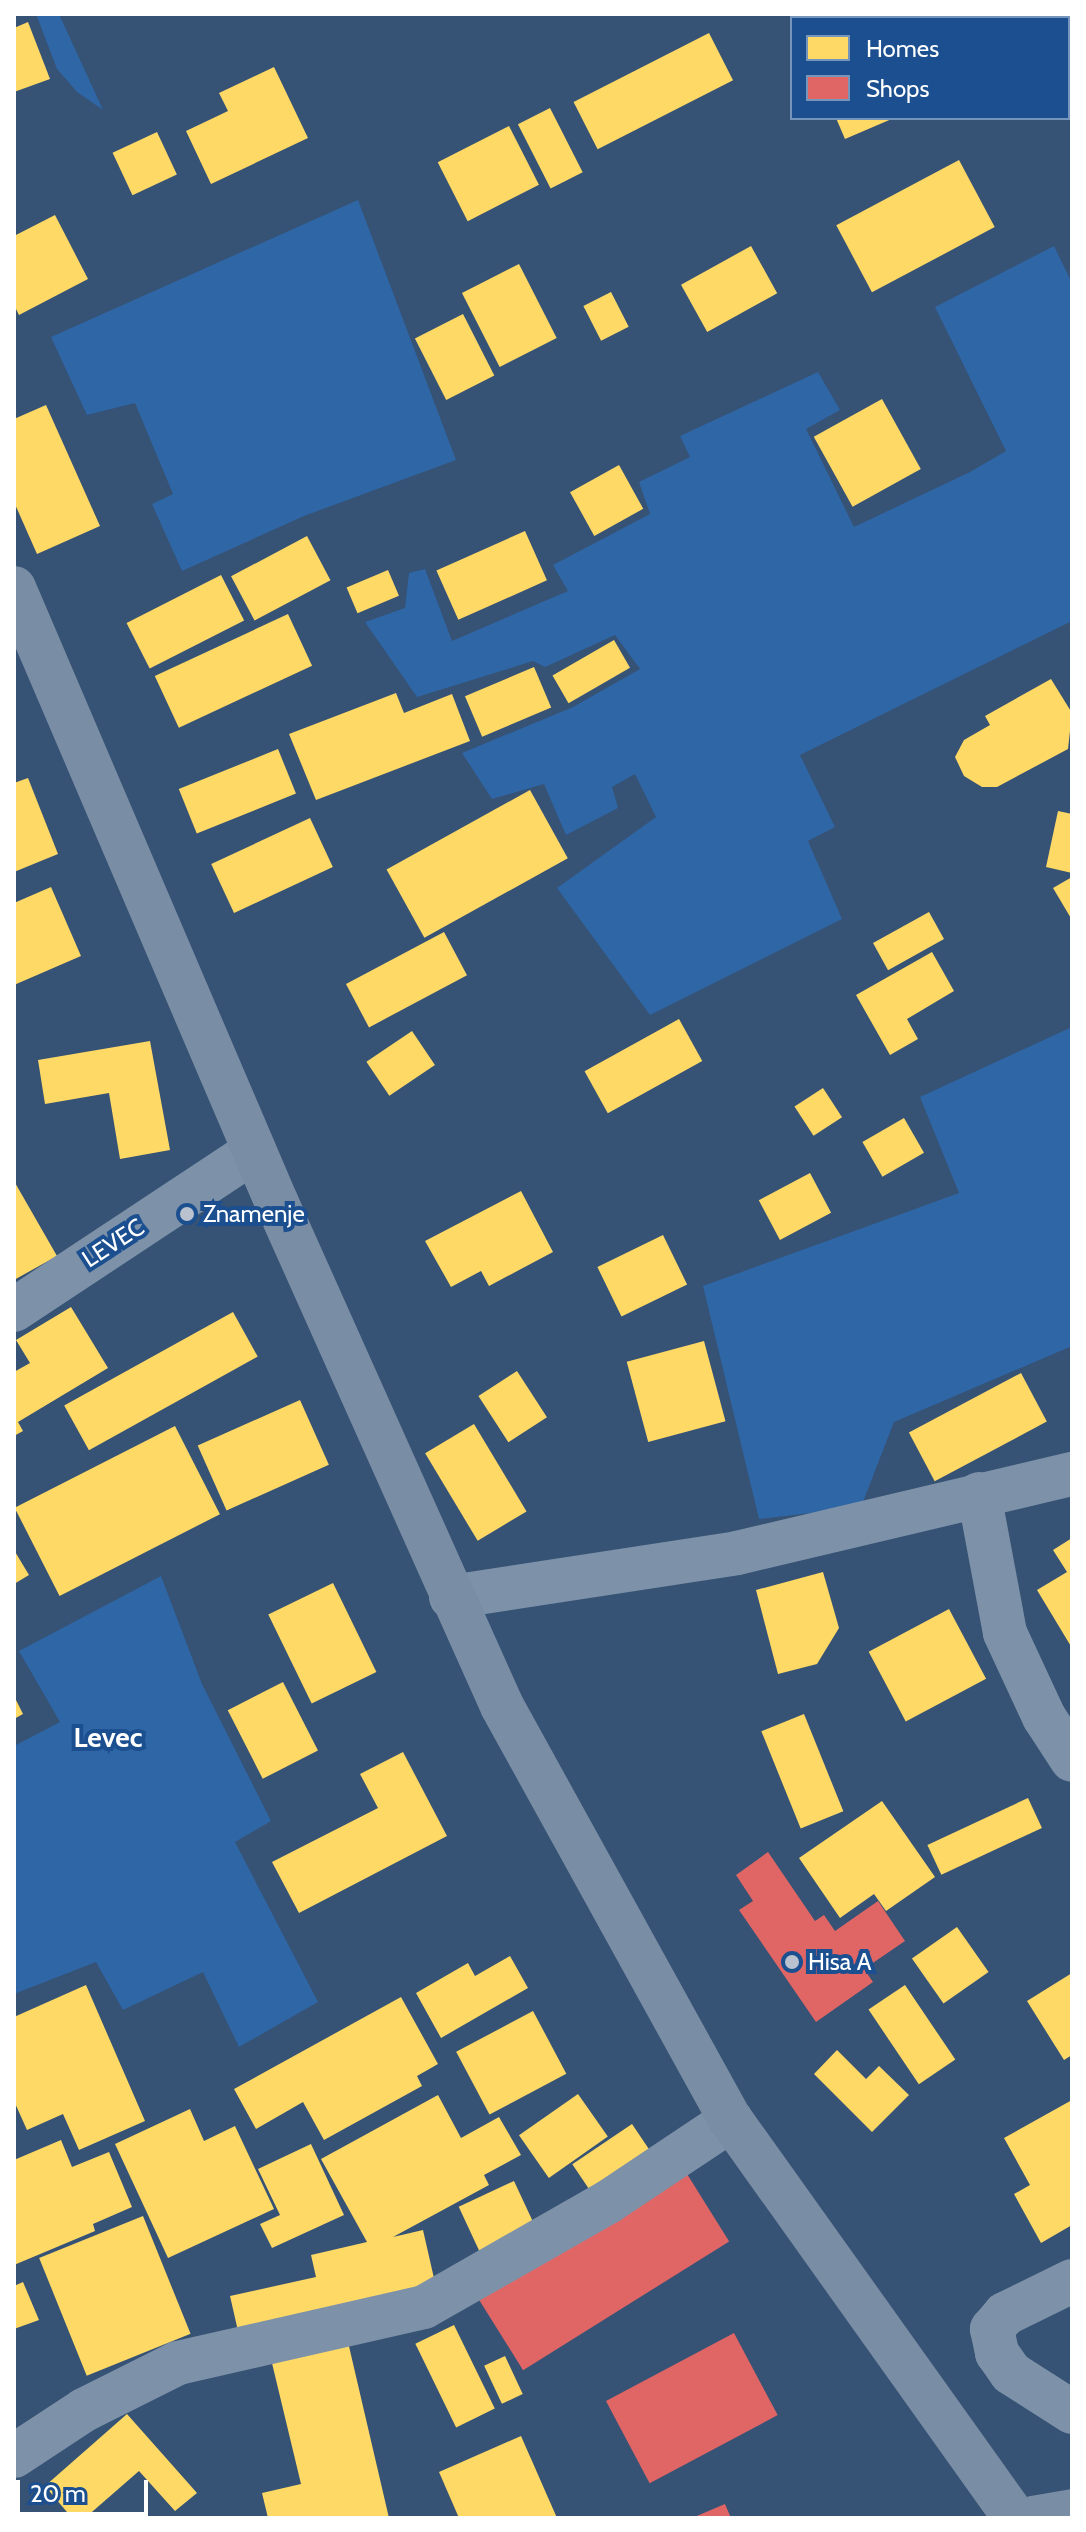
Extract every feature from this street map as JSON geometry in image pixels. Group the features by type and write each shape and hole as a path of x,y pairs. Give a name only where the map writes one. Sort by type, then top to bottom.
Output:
{"main road":[{"path":"14,588 254,1151 502,1706 606,1902 731,2120 1015,2518"},
{"path":"1033,2518 1072,2511"}],"street":[{"name":"LEVEC","path":"14,1310 254,1151"},
{"path":"451,1597 737,1553 1072,1474"},
{"path":"979,1494 1005,1633 1044,1717 1072,1760"},
{"path":"14,2456 84,2410 178,2363 424,2307 608,2202 731,2120"},
{"path":"1072,2281 1005,2314 992,2329 997,2353 1011,2373 1072,2412"}],"shaded area":[{"path":"36,14 59,14 103,110 77,92 57,69"},
{"path":"358,200 456,460 304,516 182,571 152,504 173,494 135,403 87,415 51,337"},
{"path":"1054,246 1072,283 1072,621 800,755 835,827 808,841 842,919 650,1015 557,888 656,817 635,774 612,787 618,808 566,835 544,784 492,799 462,753 573,707 640,669 615,635 545,667 533,661 417,697 365,622 405,608 409,573 425,569 452,641 568,591 553,565 650,514 639,482 690,457 680,436 818,372 840,410 806,429 854,527 970,472 1006,451 935,307"},
{"path":"1072,1027 1072,1346 894,1422 861,1507 759,1519 703,1286 959,1193 920,1097"},
{"path":"161,1576 202,1684 271,1821 235,1842 318,2002 239,2047 203,1972 123,2010 96,1962 14,1994 14,1746 60,1722 19,1651"}],"building: Homes":[{"path":"874,14 874,16 844,16"},
{"path":"28,22 50,79 14,92 14,28"},
{"path":"709,33 733,80 598,149 574,102"},
{"path":"274,67 308,138 211,184 186,131 228,111 219,93"},
{"path":"550,108 583,172 551,188 518,124"},
{"path":"837,120 889,120 845,139"},
{"path":"509,126 539,185 468,221 438,162"},
{"path":"157,132 177,175 132,195 113,153"},
{"path":"959,160 995,227 872,292 836,225"},
{"path":"55,215 88,279 19,315 14,305 14,236"},
{"path":"751,246 777,293 707,332 681,285"},
{"path":"519,264 557,338 500,367 462,293"},
{"path":"611,292 629,327 601,341 583,306"},
{"path":"463,314 494,375 446,400 415,339"},
{"path":"882,399 921,469 853,507 814,437"},
{"path":"46,405 100,526 37,554 14,502 14,419"},
{"path":"619,465 643,509 594,536 570,492"},
{"path":"525,531 547,580 458,620 436,570"},
{"path":"307,536 330,580 255,621 231,576"},
{"path":"388,570 399,596 358,613 347,588"},
{"path":"221,575 244,620 150,669 127,623"},
{"path":"288,614 312,666 179,728 155,676"},
{"path":"614,640 630,668 569,703 553,676"},
{"path":"534,667 551,708 482,737 465,696"},
{"path":"1051,679 1072,713 1068,749 997,787 982,787 964,776 955,757 964,740 990,725 985,716"},
{"path":"396,693 404,713 452,694 470,741 316,800 289,734"},
{"path":"278,749 296,794 197,834 179,789"},
{"path":"28,778 58,854 14,872 14,783"},
{"path":"530,790 568,858 424,938 387,870"},
{"path":"1058,811 1072,814 1072,873 1046,867"},
{"path":"310,818 333,867 234,913 211,864"},
{"path":"1072,877 1072,920 1053,888"},
{"path":"51,887 81,956 14,985 14,903"},
{"path":"929,912 944,939 888,970 873,943"},
{"path":"444,932 467,975 369,1027 346,984"},
{"path":"932,952 954,991 907,1019 918,1039 890,1055 856,995"},
{"path":"679,1019 702,1061 608,1113 585,1071"},
{"path":"412,1031 435,1065 389,1096 366,1062"},
{"path":"150,1041 170,1150 120,1159 109,1093 45,1104 38,1060"},
{"path":"823,1088 842,1117 814,1136 794,1107"},
{"path":"904,1118 924,1153 882,1177 862,1142"},
{"path":"810,1173 831,1213 780,1240 759,1200"},
{"path":"14,1181 57,1256 14,1280"},
{"path":"521,1191 553,1252 489,1286 481,1271 451,1287 425,1241"},
{"path":"663,1235 687,1284 621,1316 597,1267"},
{"path":"71,1307 108,1368 18,1422 23,1431 14,1436 14,1372 30,1363 16,1340"},
{"path":"233,1312 258,1357 89,1450 64,1406"},
{"path":"704,1341 725,1421 648,1442 627,1362"},
{"path":"517,1371 547,1417 508,1442 478,1396"},
{"path":"1021,1373 1047,1422 935,1481 909,1433"},
{"path":"300,1400 329,1465 227,1510 198,1446"},
{"path":"474,1424 527,1511 478,1541 425,1453"},
{"path":"175,1426 220,1514 60,1596 15,1508"},
{"path":"1072,1538 1072,1648 1037,1590 1067,1572 1053,1550"},
{"path":"14,1550 29,1575 14,1584"},
{"path":"823,1572 839,1628 817,1664 778,1674 756,1590"},
{"path":"333,1583 376,1672 312,1704 268,1615"},
{"path":"949,1609 986,1679 906,1721 869,1652"},
{"path":"283,1682 318,1751 263,1779 228,1710"},
{"path":"14,1696 23,1714 14,1719"},
{"path":"804,1714 843,1811 801,1829 761,1731"},
{"path":"403,1752 447,1836 299,1913 272,1862 378,1808 360,1774"},
{"path":"1028,1798 1042,1828 941,1875 927,1845"},
{"path":"882,1801 935,1877 886,1911 874,1894 840,1918 799,1858"},
{"path":"957,1927 989,1972 943,2004 912,1959"},
{"path":"510,1956 528,1988 441,2038 416,1993 468,1963 475,1976"},
{"path":"1072,1973 1072,2055 1064,2060 1027,2001"},
{"path":"86,1985 145,2121 79,2150 63,2114 27,2130 14,2101 14,2017"},
{"path":"905,1985 955,2060 919,2084 869,2010"},
{"path":"401,1997 438,2064 417,2076 422,2086 324,2140 303,2102 256,2129 234,2089"},
{"path":"533,2011 566,2074 490,2115 456,2052"},
{"path":"837,2050 866,2079 879,2066 909,2095 872,2132 814,2074"},
{"path":"578,2094 608,2137 549,2178 519,2135"},
{"path":"438,2095 461,2138 499,2117 521,2155 484,2175 489,2185 393,2237 423,2230 436,2287 238,2331 230,2296 316,2277 311,2255 367,2242 321,2159"},
{"path":"1072,2100 1072,2225 1041,2243 1014,2194 1030,2185 1004,2138"},
{"path":"190,2109 204,2141 235,2126 274,2209 168,2258 115,2144"},
{"path":"632,2124 655,2158 595,2198 572,2164"},
{"path":"61,2140 72,2167 109,2152 132,2207 93,2224 95,2231 14,2265 14,2160"},
{"path":"311,2144 344,2215 272,2248 260,2224 280,2215 258,2169"},
{"path":"514,2181 538,2233 483,2258 459,2207"},
{"path":"143,2216 191,2334 87,2376 39,2258"},
{"path":"23,2282 39,2320 14,2329 14,2286"},
{"path":"454,2325 495,2409 456,2427 415,2344"},
{"path":"348,2342 389,2518 268,2518 262,2493 301,2484 271,2359"},
{"path":"505,2356 523,2394 502,2404 484,2366"},
{"path":"127,2414 197,2493 175,2511 139,2471 85,2518 72,2518 45,2486"},
{"path":"521,2436 557,2518 459,2518 439,2472"}],"building: Shops":[{"path":"768,1852 815,1921 824,1915 835,1931 878,1901 905,1941 864,1969 873,1982 816,2022 739,1910 753,1901 736,1875"},
{"path":"682,2166 729,2241 523,2370 476,2295"},
{"path":"734,2333 778,2415 650,2483 606,2401"},
{"path":"725,2504 731,2518 692,2518"}],"place":[{"name":"Znamenje","path":"187,1214"},
{"name":"Hisa A","path":"792,1962"}],"district":[{"name":"Levec","path":"108,1737"}]}
